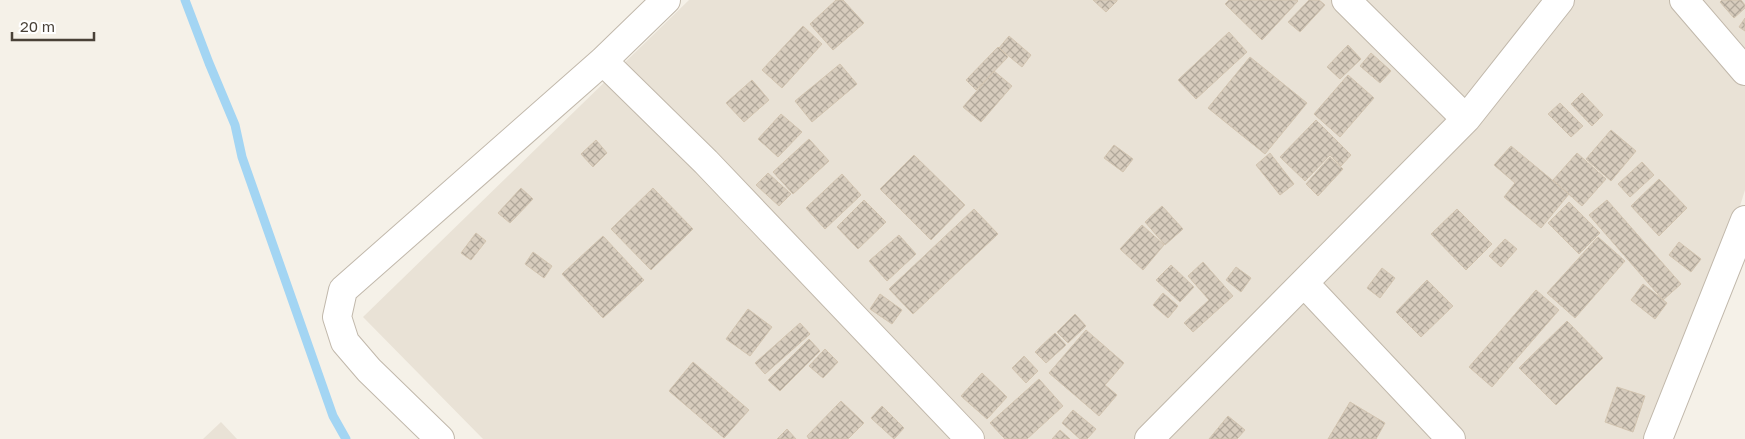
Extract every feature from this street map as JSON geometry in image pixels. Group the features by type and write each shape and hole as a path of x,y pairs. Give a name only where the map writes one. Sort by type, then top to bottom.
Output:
{"street":[{"path":"440,439 369,370 345,342 337,317 343,290 603,61 666,0"},
{"path":"1346,0 1466,118"},
{"path":"1148,439 1466,118 1560,0"},
{"path":"1684,0 1745,70"},
{"path":"603,61 706,162 970,439"},
{"path":"1658,439 1745,220"},
{"path":"1304,283 1451,439"}],"shaded area":[{"path":"689,0 1745,0 1745,190 1667,439 483,439 363,317"},
{"path":"221,422 237,439 203,439"}],"building":[{"path":"836,0 843,0 864,23 833,50 810,24"},
{"path":"1093,0 1117,0 1117,1 1106,12"},
{"path":"1229,0 1298,1 1262,40 1225,4"},
{"path":"1309,0 1319,0 1325,5 1300,32 1288,22"},
{"path":"1722,0 1741,0 1745,8 1734,18 1720,2"},
{"path":"1745,18 1745,31 1739,27"},
{"path":"803,26 822,44 782,88 762,70"},
{"path":"1229,32 1247,52 1196,99 1178,80"},
{"path":"1009,36 1031,55 1022,67 999,48"},
{"path":"1348,45 1361,59 1340,79 1327,67"},
{"path":"998,47 1008,57 976,90 966,80"},
{"path":"1371,53 1391,71 1380,83 1360,66"},
{"path":"1250,57 1307,103 1265,154 1208,108"},
{"path":"840,64 857,84 812,122 795,101"},
{"path":"994,71 1012,86 981,122 963,107"},
{"path":"1348,75 1374,98 1340,137 1314,114"},
{"path":"752,80 769,100 744,122 726,103"},
{"path":"1582,93 1603,115 1592,126 1571,104"},
{"path":"1560,103 1583,126 1571,137 1548,114"},
{"path":"781,114 802,132 778,157 758,139"},
{"path":"1316,120 1351,155 1341,166 1330,155 1305,181 1280,157"},
{"path":"1611,130 1636,151 1611,181 1586,159"},
{"path":"809,139 829,161 793,194 773,172"},
{"path":"596,140 607,153 593,167 581,154"},
{"path":"1114,145 1133,159 1123,172 1104,158"},
{"path":"1511,146 1569,194 1541,228 1504,197 1515,183 1494,165"},
{"path":"1270,153 1294,184 1280,195 1256,165"},
{"path":"1577,153 1606,179 1582,206 1553,180"},
{"path":"914,155 965,205 931,240 880,189"},
{"path":"1330,157 1343,169 1318,196 1306,184"},
{"path":"1642,162 1654,175 1630,197 1618,184"},
{"path":"768,173 791,194 779,206 756,185"},
{"path":"842,174 861,195 825,229 806,208"},
{"path":"1659,179 1687,208 1659,236 1631,206"},
{"path":"521,188 533,199 510,223 498,213"},
{"path":"653,188 693,229 651,270 611,229"},
{"path":"864,200 886,222 858,249 837,227"},
{"path":"1607,200 1681,284 1663,300 1589,215"},
{"path":"1569,202 1600,233 1579,254 1548,223"},
{"path":"1162,206 1183,229 1165,245 1145,222"},
{"path":"974,209 998,234 913,314 889,289"},
{"path":"1457,209 1492,244 1466,270 1431,234"},
{"path":"1142,225 1164,245 1143,270 1120,249"},
{"path":"476,233 486,241 471,260 461,253"},
{"path":"899,235 916,254 887,281 869,261"},
{"path":"603,236 644,280 603,318 562,274"},
{"path":"1598,237 1625,261 1575,318 1547,293"},
{"path":"1505,239 1517,249 1501,267 1489,256"},
{"path":"1679,242 1701,259 1691,272 1669,255"},
{"path":"533,252 552,266 544,278 525,264"},
{"path":"1203,262 1233,296 1193,332 1184,323 1209,300 1188,276"},
{"path":"1171,265 1194,287 1180,302 1156,280"},
{"path":"1236,267 1251,278 1241,292 1226,280"},
{"path":"1382,268 1395,278 1380,298 1367,288"},
{"path":"1427,280 1453,306 1421,337 1396,312"},
{"path":"1643,284 1667,303 1655,319 1631,300"},
{"path":"1536,290 1559,310 1492,387 1469,367"},
{"path":"1163,293 1178,306 1168,318 1153,305"},
{"path":"880,294 902,310 892,324 870,309"},
{"path":"748,309 772,327 750,356 726,339"},
{"path":"1075,314 1086,326 1068,343 1057,332"},
{"path":"1567,321 1603,358 1556,405 1519,368"},
{"path":"800,323 810,334 765,374 755,363"},
{"path":"1086,330 1124,363 1105,385 1117,395 1099,416 1049,373"},
{"path":"1055,333 1066,345 1046,363 1035,352"},
{"path":"809,339 820,351 780,391 768,380"},
{"path":"825,349 838,362 823,378 809,366"},
{"path":"1024,356 1038,371 1026,383 1012,368"},
{"path":"693,362 749,410 724,438 669,391"},
{"path":"982,373 1007,397 987,419 961,396"},
{"path":"1039,379 1063,406 1027,439 1005,439 990,423"},
{"path":"1617,387 1645,396 1633,432 1605,422"},
{"path":"841,401 864,423 848,439 809,439 807,436"},
{"path":"1350,402 1385,423 1376,439 1328,439"},
{"path":"882,406 904,428 894,439 871,418"},
{"path":"1073,410 1096,429 1087,439 1080,439 1062,423"},
{"path":"1228,416 1245,430 1237,439 1209,439"},
{"path":"787,429 796,439 777,439"},
{"path":"1060,430 1070,439 1052,439"}],"waterway":[{"path":"185,0 235,125 242,157 333,416 346,439"}]}
